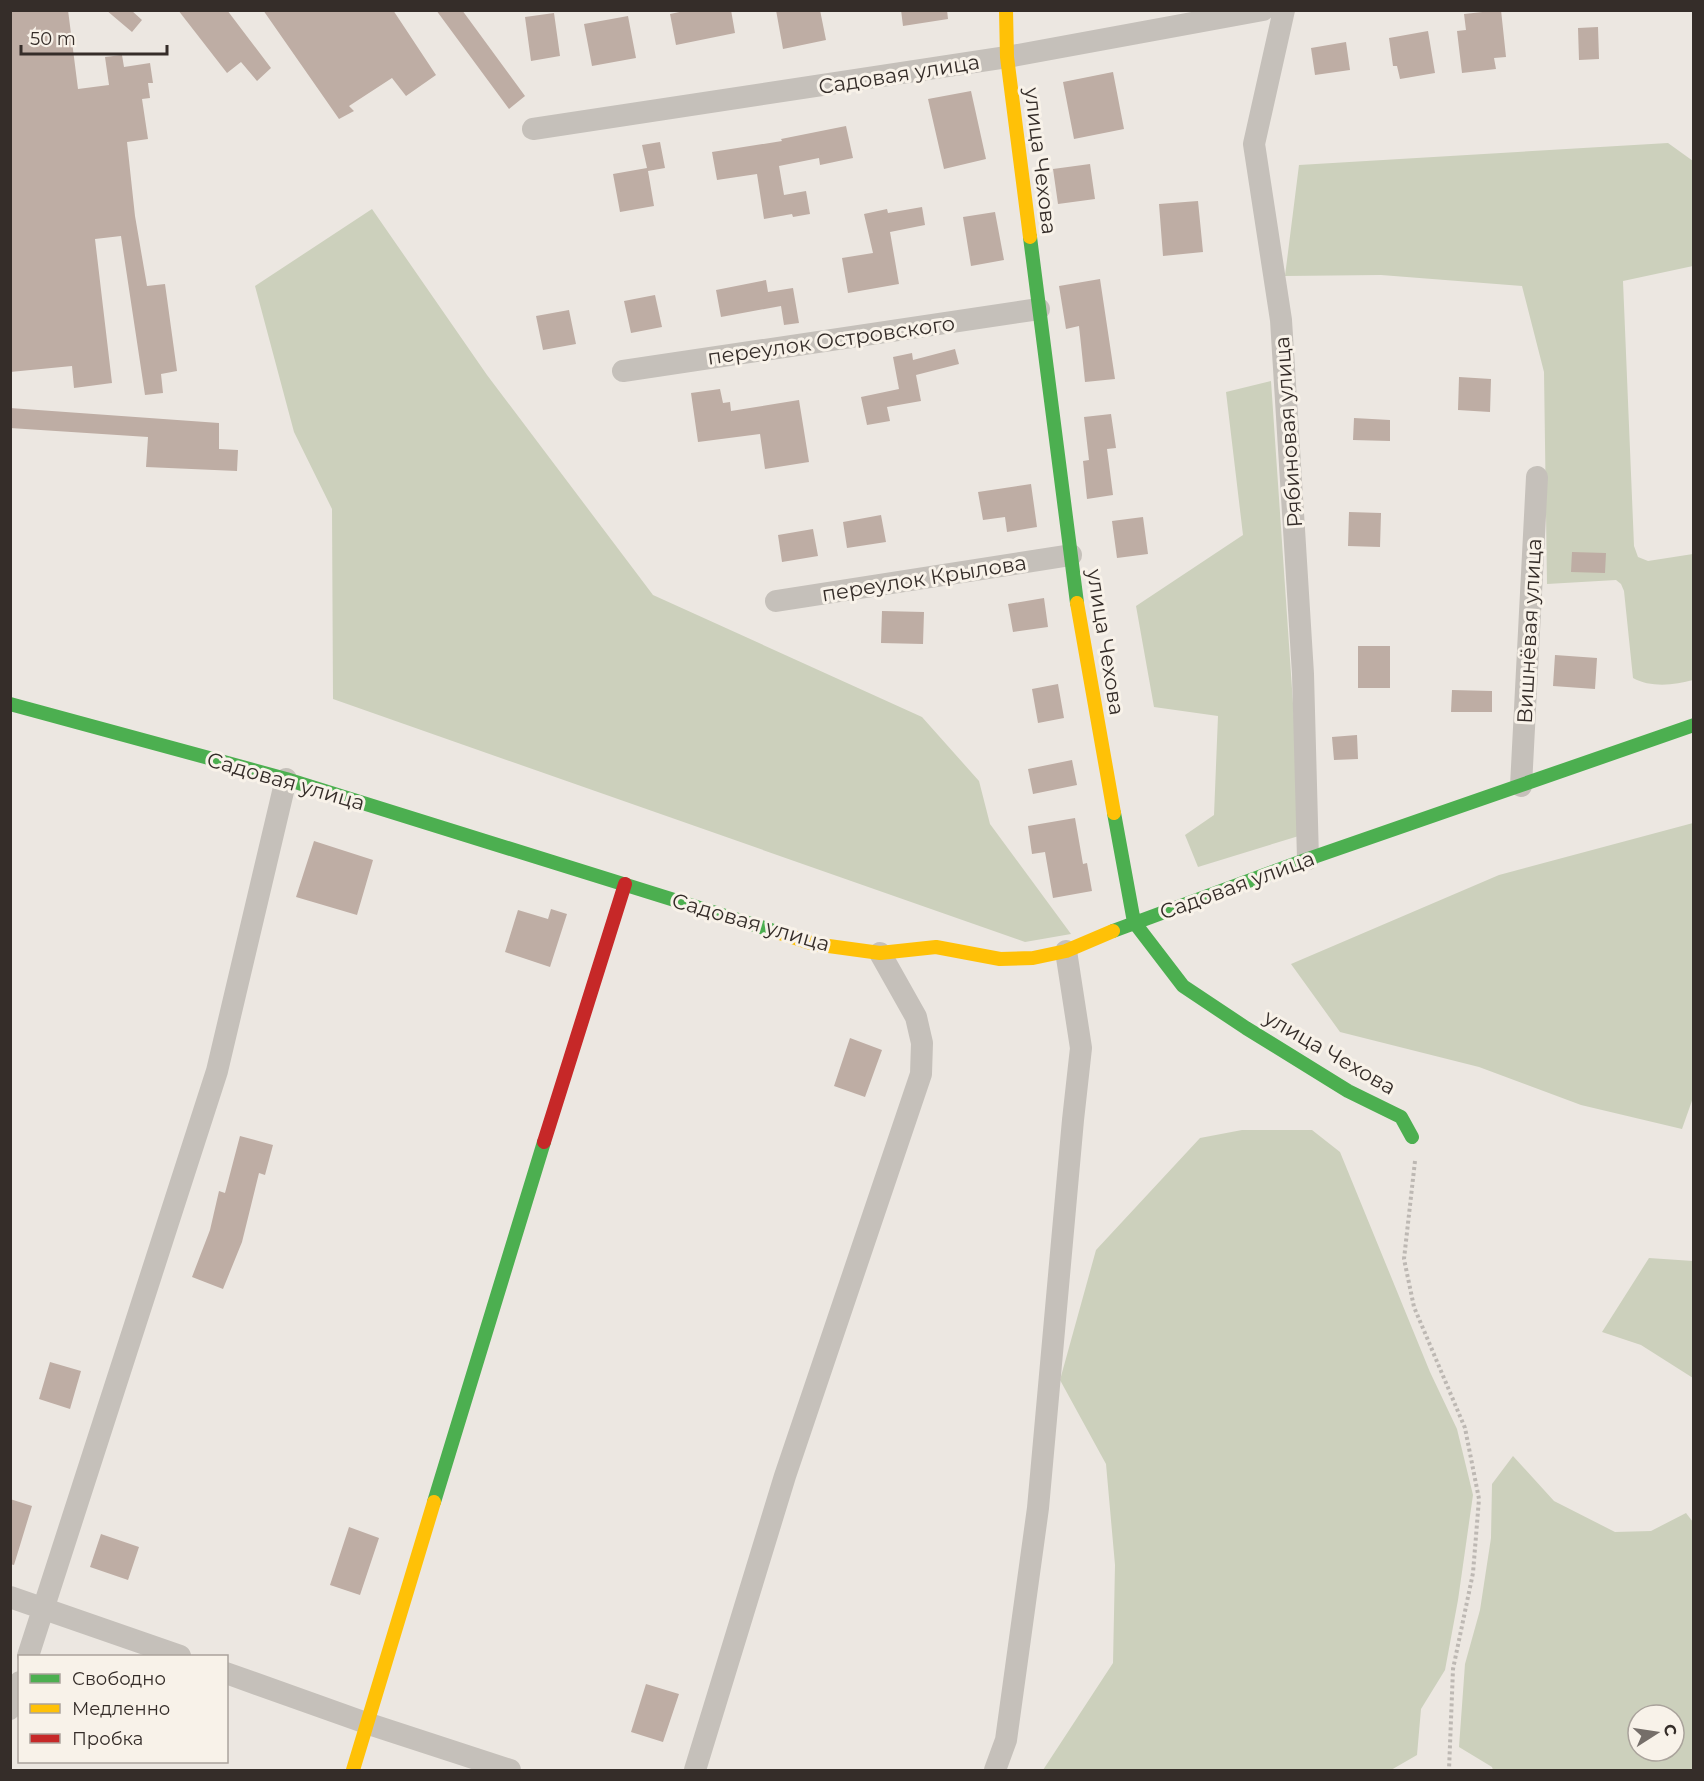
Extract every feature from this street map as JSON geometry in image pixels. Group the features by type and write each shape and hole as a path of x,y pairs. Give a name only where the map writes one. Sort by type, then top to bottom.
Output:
{"street":[{"name":"улица Чехова","path":"1006,10 1007,57 1079,619 1134,922 1183,986 1348,1091 1401,1117 1412,1137"},
{"name":"Садовая улица","path":"533,129 1007,57 1263,10"},
{"name":"Рябиновая улица","path":"1284,10 1254,144 1281,320 1302,662 1308,859"},
{"name":"переулок Островского","path":"623,370 1039,309"},
{"name":"Вишнёвая улица","path":"1521,786 1537,477"},
{"name":"переулок Крылова","path":"776,602 1071,555"},
{"name":"Садовая улица","path":"10,704 286,779 814,944 880,953 936,947 1000,959 1033,958 1066,951 1134,922 1308,859 1694,725"},
{"path":"28,1655 217,1071 286,779"},
{"path":"353,1770 369,1724 510,1251 625,884"},
{"path":"995,1770 1006,1740 1038,1508 1081,1048 1066,951"},
{"path":"695,1770 785,1476 921,1074 922,1043 916,1017 880,953"},
{"path":"10,1598 177,1655"},
{"path":"228,1674 369,1724 510,1770"},
{"path":"10,1709 18,1687"}],"path":[{"path":"1412,1137 1416,1166 1404,1259 1407,1277 1414,1307 1466,1428 1479,1499 1473,1573 1454,1670 1449,1770"}],"green space":[{"path":"1668,143 1693,161 1693,266 1623,281 1634,546 1638,557 1648,561 1693,554 1693,680 1663,685 1633,678 1624,591 1621,584 1616,580 1547,584 1544,372 1522,286 1381,275 1285,276 1299,165"},
{"path":"372,209 487,375 653,595 922,717 979,781 990,824 1071,934 1025,942 333,699 332,509 294,432 255,286"},
{"path":"1271,381 1302,835 1198,867 1185,835 1214,815 1218,716 1154,707 1136,606 1243,535 1226,392"},
{"path":"1693,823 1694,1095 1682,1129 1581,1105 1479,1067 1340,1032 1291,964 1499,875"},
{"path":"1242,1130 1312,1130 1340,1152 1430,1372 1457,1429 1473,1495 1445,1670 1421,1709 1417,1755 1391,1770 1043,1770 1113,1663 1115,1565 1106,1464 1060,1380 1096,1250 1200,1138"},
{"path":"1649,1258 1693,1261 1693,1378 1641,1345 1602,1332"},
{"path":"1513,1456 1554,1501 1615,1532 1651,1531 1686,1513 1693,1522 1693,1770 1493,1770 1492,1767 1459,1747 1465,1664 1480,1610 1491,1538 1492,1484"}],"building":[{"path":"10,10 68,10 78,89 109,85 105,57 122,55 124,67 150,63 153,83 148,83 150,98 142,99 148,139 127,142 135,216 147,286 165,284 177,371 161,374 163,393 145,395 121,236 95,239 112,383 74,388 72,366 10,372"},
{"path":"106,10 131,10 142,20 132,32"},
{"path":"178,10 227,10 271,68 257,81 241,62 227,73"},
{"path":"263,10 393,10 436,75 406,96 392,78 349,106 354,111 339,119"},
{"path":"436,10 462,10 525,96 509,109"},
{"path":"689,10 731,10 735,33 676,45 670,14"},
{"path":"776,10 820,10 826,40 783,49"},
{"path":"901,10 947,10 948,19 903,26"},
{"path":"1501,10 1506,57 1494,58 1496,69 1462,73 1457,31 1466,30 1464,14"},
{"path":"554,13 560,56 531,61 525,17"},
{"path":"628,16 636,58 592,66 584,24"},
{"path":"1598,27 1599,59 1579,60 1578,28"},
{"path":"1428,31 1435,73 1400,79 1397,66 1393,66 1389,38"},
{"path":"1346,42 1350,70 1315,75 1311,48"},
{"path":"1113,72 1124,129 1074,139 1063,82"},
{"path":"971,91 986,159 944,169 928,99"},
{"path":"846,126 853,158 820,165 819,158 779,166 784,195 806,191 810,214 793,217 792,214 764,219 757,174 717,180 712,152 782,141 781,139"},
{"path":"660,142 665,168 648,171 654,206 620,212 613,174 647,168 642,145"},
{"path":"1090,164 1095,199 1058,204 1053,169"},
{"path":"1198,201 1203,252 1163,256 1159,204"},
{"path":"922,207 925,225 890,232 899,284 848,293 842,258 873,253 864,214 887,209 888,213"},
{"path":"995,212 1004,260 971,266 963,217"},
{"path":"1100,279 1115,379 1085,382 1079,326 1066,329 1059,286"},
{"path":"766,280 768,292 793,288 799,323 784,325 781,306 721,317 716,290"},
{"path":"655,295 662,327 631,333 624,301"},
{"path":"569,310 576,344 543,350 536,316"},
{"path":"955,349 959,364 916,375 921,401 887,407 890,421 867,425 861,397 899,389 893,357 912,353 913,360"},
{"path":"1459,377 1491,379 1490,412 1458,410"},
{"path":"720,389 723,403 730,402 731,411 799,400 809,462 765,469 760,434 698,442 691,393"},
{"path":"10,408 219,423 219,449 238,450 237,471 146,467 148,437 10,428"},
{"path":"1111,414 1116,448 1107,449 1113,495 1087,499 1083,461 1089,460 1084,417"},
{"path":"1354,418 1390,420 1390,441 1353,440"},
{"path":"1031,484 1037,527 1007,532 1005,517 983,520 978,492"},
{"path":"1349,512 1381,513 1380,547 1348,546"},
{"path":"881,515 886,542 847,548 843,522"},
{"path":"1143,517 1148,554 1117,558 1112,521"},
{"path":"813,529 818,556 782,562 778,535"},
{"path":"1572,552 1606,553 1605,573 1571,572"},
{"path":"1044,598 1048,627 1013,632 1008,604"},
{"path":"882,611 924,612 923,644 881,643"},
{"path":"1358,646 1390,646 1390,688 1358,688"},
{"path":"1555,655 1597,658 1595,689 1553,686"},
{"path":"1058,684 1064,718 1038,723 1032,689"},
{"path":"1452,690 1492,691 1492,712 1451,712"},
{"path":"1357,735 1358,759 1334,760 1332,737"},
{"path":"1072,760 1077,785 1033,794 1028,769"},
{"path":"1075,818 1083,864 1087,863 1092,891 1053,898 1045,852 1032,854 1028,826"},
{"path":"314,841 373,860 357,915 296,897"},
{"path":"551,909 567,914 550,967 505,952 518,910 548,919"},
{"path":"850,1038 882,1050 865,1097 834,1086"},
{"path":"240,1136 273,1145 265,1175 259,1173 242,1242 223,1289 192,1277 210,1230 219,1191 225,1193"},
{"path":"50,1362 81,1371 70,1409 39,1399"},
{"path":"10,1499 32,1506 14,1565 10,1564"},
{"path":"349,1527 379,1538 360,1595 330,1585"},
{"path":"101,1534 139,1547 128,1580 90,1567"},
{"path":"646,1684 679,1694 663,1742 631,1732"}],"traffic: fast":[{"path":"1030,237 1077,603"},
{"path":"10,704 286,779 780,933"},
{"path":"1113,931 1308,859 1694,725"},
{"path":"1114,813 1134,922 1183,986 1348,1091 1401,1117 1412,1137"},
{"path":"434,1502 544,1142"}],"traffic: slow":[{"path":"1006,10 1007,57 1030,237"},
{"path":"1077,603 1114,813"},
{"path":"780,933 814,944 880,953 936,947 1000,959 1033,958 1066,951 1113,931"},
{"path":"353,1770 434,1502"}],"traffic: jam":[{"path":"544,1142 625,884"}]}
